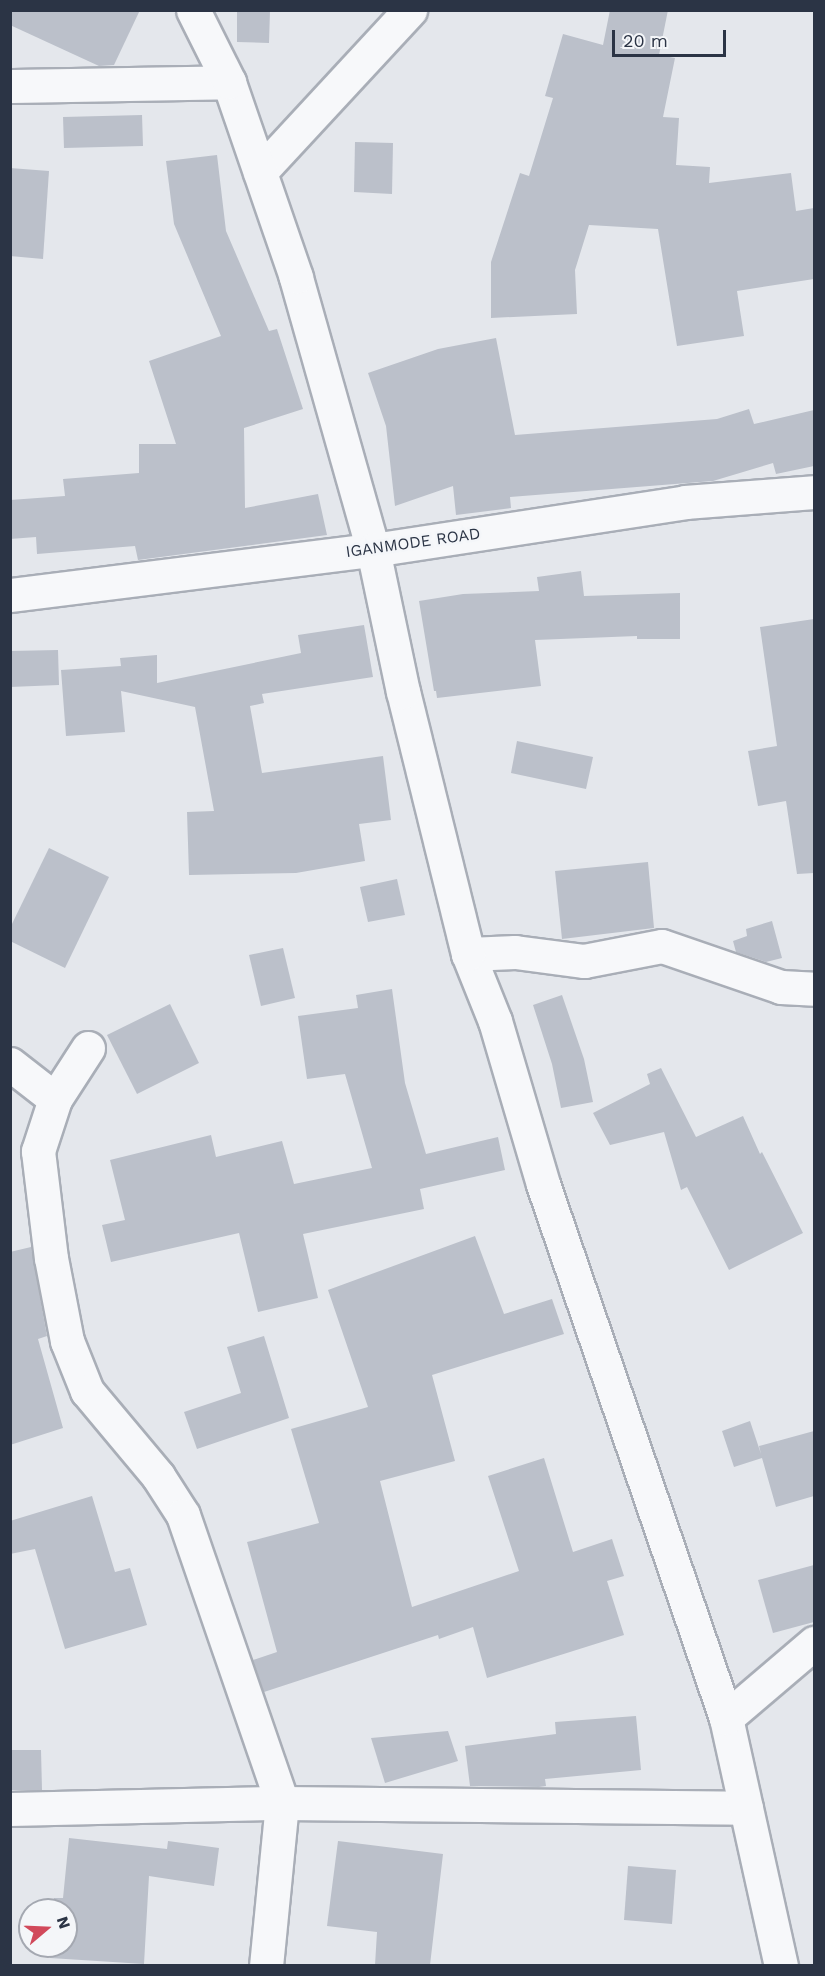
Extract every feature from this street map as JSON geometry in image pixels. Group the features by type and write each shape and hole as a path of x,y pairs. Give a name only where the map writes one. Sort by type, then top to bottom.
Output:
{"street":[{"path":"193,10 229,82 296,277 373,550 403,692 468,954 495,1021 543,1184 726,1718 781,1965"},
{"path":"260,172 410,10"},
{"path":"10,86 229,82"},
{"name":"IGANMODE ROAD","path":"10,596 373,550 686,502 814,492"},
{"path":"468,954 515,952 584,961 662,946 781,987 814,989"},
{"path":"88,1048 55,1099 38,1150 51,1257 67,1341 87,1391 158,1476 183,1515 282,1803 266,1965"},
{"path":"10,1064 55,1099"},
{"path":"726,1718 814,1643"},
{"path":"10,1809 282,1803 746,1808"}],"building":[{"path":"10,10 140,10 114,65 99,66 10,25"},
{"path":"237,10 270,10 269,43 237,42"},
{"path":"610,10 668,10 659,55 675,58 663,117 679,118 676,165 710,167 709,183 791,173 796,211 814,208 814,279 737,291 744,336 677,346 658,229 589,225 575,270 577,314 491,318 491,262 520,173 529,176 553,98 545,96 563,34 603,45"},
{"path":"142,115 143,146 64,148 63,117"},
{"path":"355,142 393,143 392,194 354,192"},
{"path":"217,155 226,231 269,331 277,329 303,409 244,428 245,508 318,494 327,535 138,560 135,546 37,554 36,537 10,539 10,500 65,496 63,479 139,473 139,444 176,444 149,361 221,336 174,224 166,161"},
{"path":"10,168 49,171 43,259 10,256"},
{"path":"496,338 515,435 717,419 749,409 754,424 814,410 814,466 776,474 773,463 713,481 510,497 511,508 456,515 453,486 395,506 386,426 368,373 438,349"},
{"path":"581,571 584,596 680,593 680,639 637,639 637,636 535,640 541,686 437,698 419,601 463,594 539,591 537,577"},
{"path":"814,619 814,873 797,874 786,801 758,806 748,751 777,746 760,627"},
{"path":"364,625 373,677 262,694 264,703 250,706 262,773 383,756 391,820 359,824 365,861 296,873 189,875 187,812 214,811 195,707 121,691 125,732 66,736 61,670 121,666 120,658 157,655 157,683 301,653 298,635"},
{"path":"58,650 59,685 10,687 10,651"},
{"path":"517,741 593,757 586,789 511,773"},
{"path":"49,848 109,877 65,968 10,941 10,928"},
{"path":"648,862 654,928 562,939 555,871"},
{"path":"397,879 405,915 368,922 360,887"},
{"path":"772,921 782,958 766,962 736,952 733,941 747,936 746,929"},
{"path":"283,948 295,998 261,1006 249,955"},
{"path":"392,989 405,1083 426,1154 498,1137 505,1170 420,1189 424,1209 303,1234 318,1298 258,1312 239,1233 111,1262 102,1225 125,1220 110,1160 211,1135 216,1157 282,1141 294,1184 372,1168 345,1074 307,1079 298,1016 358,1008 356,995"},
{"path":"562,995 584,1059 593,1102 561,1108 552,1064 533,1005"},
{"path":"170,1004 199,1063 137,1094 107,1035"},
{"path":"661,1068 696,1137 743,1116 760,1154 762,1152 803,1233 729,1270 687,1187 681,1190 664,1132 610,1145 593,1113 650,1084 647,1074"},
{"path":"475,1236 504,1314 552,1299 564,1334 432,1375 455,1461 380,1481 412,1607 519,1571 488,1476 544,1458 573,1552 612,1539 624,1576 607,1581 624,1635 487,1678 473,1627 439,1639 438,1635 264,1692 253,1660 277,1652 247,1542 319,1523 291,1429 368,1407 328,1290"},
{"path":"31,1247 47,1336 38,1339 63,1428 10,1445 10,1252"},
{"path":"264,1336 289,1418 197,1449 184,1412 241,1393 227,1347"},
{"path":"750,1421 761,1454 759,1446 814,1431 814,1496 776,1507 762,1458 734,1467 722,1431"},
{"path":"92,1496 115,1572 130,1568 147,1625 65,1649 35,1549 10,1554 10,1521"},
{"path":"814,1565 814,1622 773,1633 758,1580"},
{"path":"636,1716 641,1770 545,1779 546,1786 539,1787 470,1786 465,1746 556,1734 555,1722"},
{"path":"448,1731 458,1761 385,1783 371,1738"},
{"path":"10,1750 41,1750 42,1790 10,1790"},
{"path":"69,1838 167,1849 168,1841 219,1848 214,1886 149,1876 144,1964 50,1958 78,1958 78,1898 63,1898"},
{"path":"338,1841 443,1854 430,1965 375,1965 377,1932 327,1926"},
{"path":"628,1866 676,1870 672,1924 624,1920"}]}
